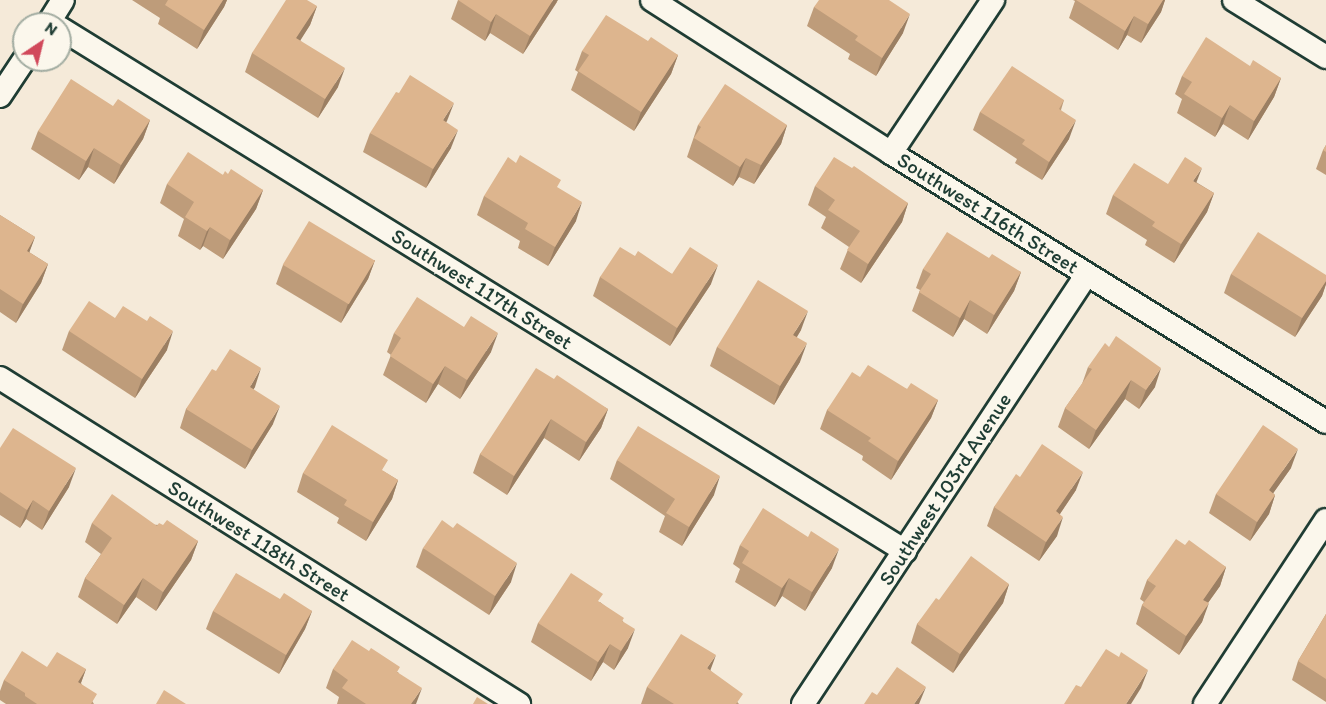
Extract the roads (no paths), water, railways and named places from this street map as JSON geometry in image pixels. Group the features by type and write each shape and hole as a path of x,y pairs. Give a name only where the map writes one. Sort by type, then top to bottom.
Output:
{"street":[{"name":"Southwest 116th Street","path":"652,0 891,153 1326,422"},
{"path":"891,153 993,0"},
{"path":"1234,0 1264,8 1326,57"},
{"name":"Southwest 117th Street","path":"72,36 905,551"},
{"path":"0,96 16,72"},
{"name":"Southwest 103rd Avenue","path":"804,704 1087,274"},
{"name":"Southwest 118th Street","path":"0,378 519,704"},
{"path":"1205,704 1326,520"}]}
